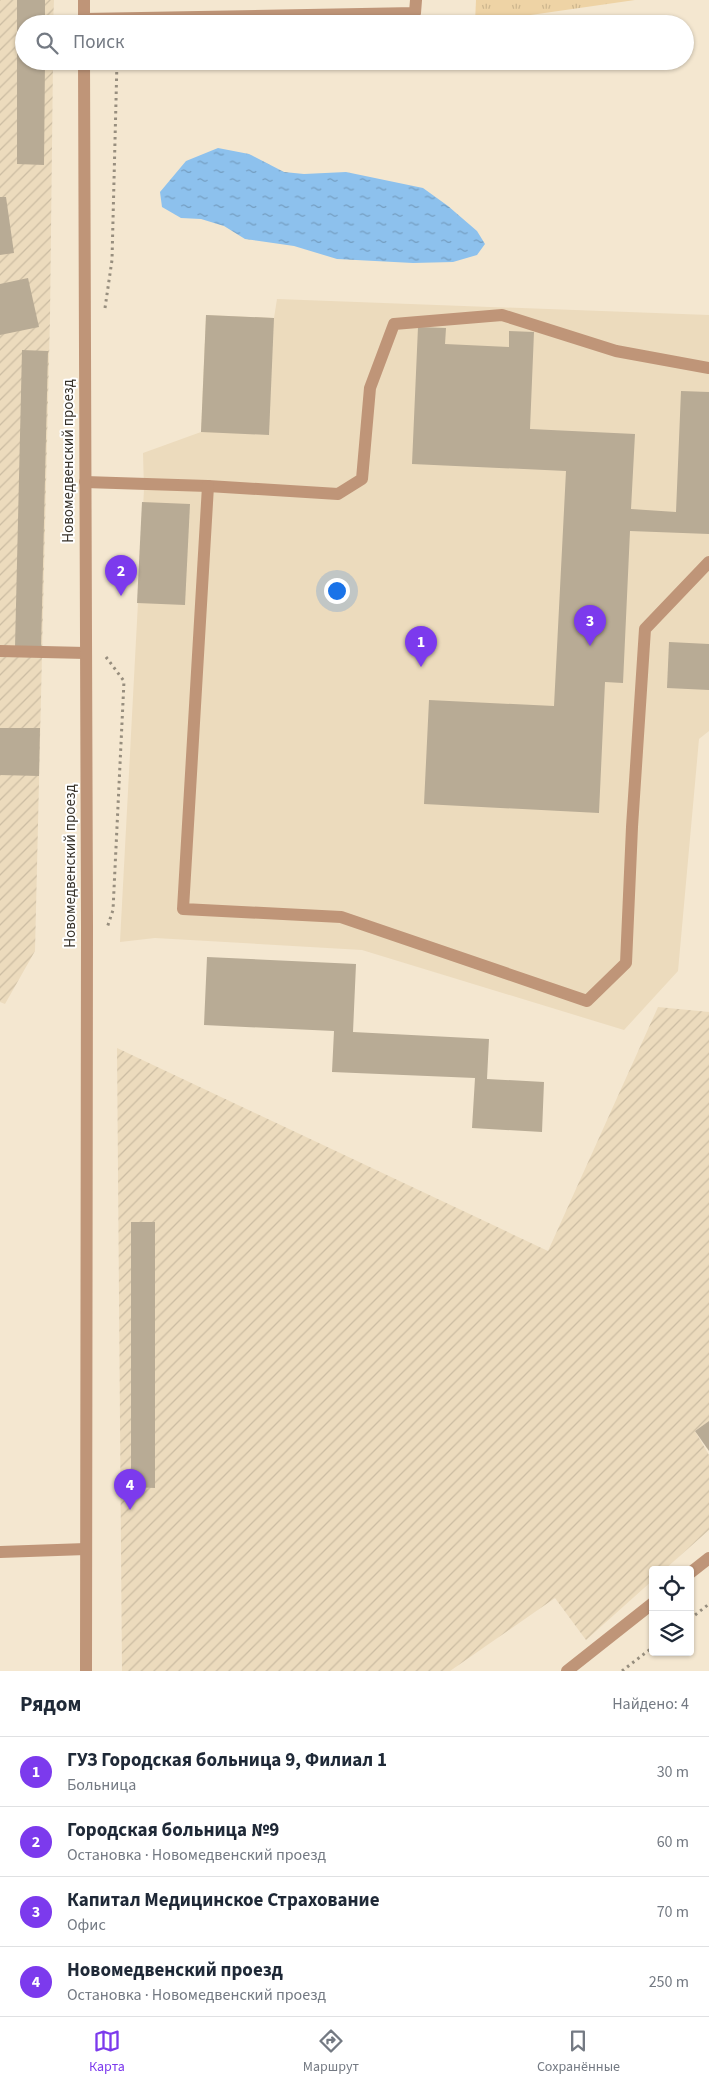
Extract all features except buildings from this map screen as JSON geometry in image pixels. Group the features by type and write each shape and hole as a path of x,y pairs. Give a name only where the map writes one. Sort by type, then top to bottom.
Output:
{"street":[{"path":"84,0 84,15"},
{"path":"305,15 415,12 416,0"},
{"name":"Новомедвенский проезд","path":"84,70 86,1671"},
{"path":"85,482 208,486 338,494 362,479 370,388 394,324 502,315 616,351 709,368"},
{"path":"208,486 183,909 341,917 587,1001 626,964 632,827 646,629 709,562"},
{"path":"0,651 86,653"},
{"path":"0,1552 86,1549"},
{"path":"694,1570 709,1558"},
{"path":"567,1671 649,1606"}],"path":[{"path":"694,1616 709,1604"},
{"path":"622,1671 649,1650"}],"shaded area":[{"path":"0,0 54,0 53,15 15,15 15,70 53,70 50,317 35,951 5,1004 0,1002"},
{"path":"277,299 709,315 709,731 699,739 678,971 624,1030 362,950 155,938 120,942 144,489 143,453 201,432 206,315 274,318"},
{"path":"658,1007 709,1012 709,1421 695,1431 709,1455 709,1530 668,1566 649,1566 649,1584 586,1640 555,1598 450,1671 122,1671 117,1048 548,1251"}],"green space":[{"path":"476,0 635,0 531,15 475,15"}],"water":[{"path":"218,148 249,154 284,172 304,174 346,172 423,188 477,231 485,244 477,255 453,262 413,263 337,259 294,246 245,239 224,226 201,219 181,218 162,207 160,192 186,161"}],"place":[{"name":"Городская больница №9","path":"121,596"},
{"name":"Капитал Медицинское Страхование","path":"590,646"},
{"name":"ГУЗ Городская больница 9, Филиал 1","path":"421,667"},
{"name":"Новомедвенский проезд","path":"130,1510"}]}
